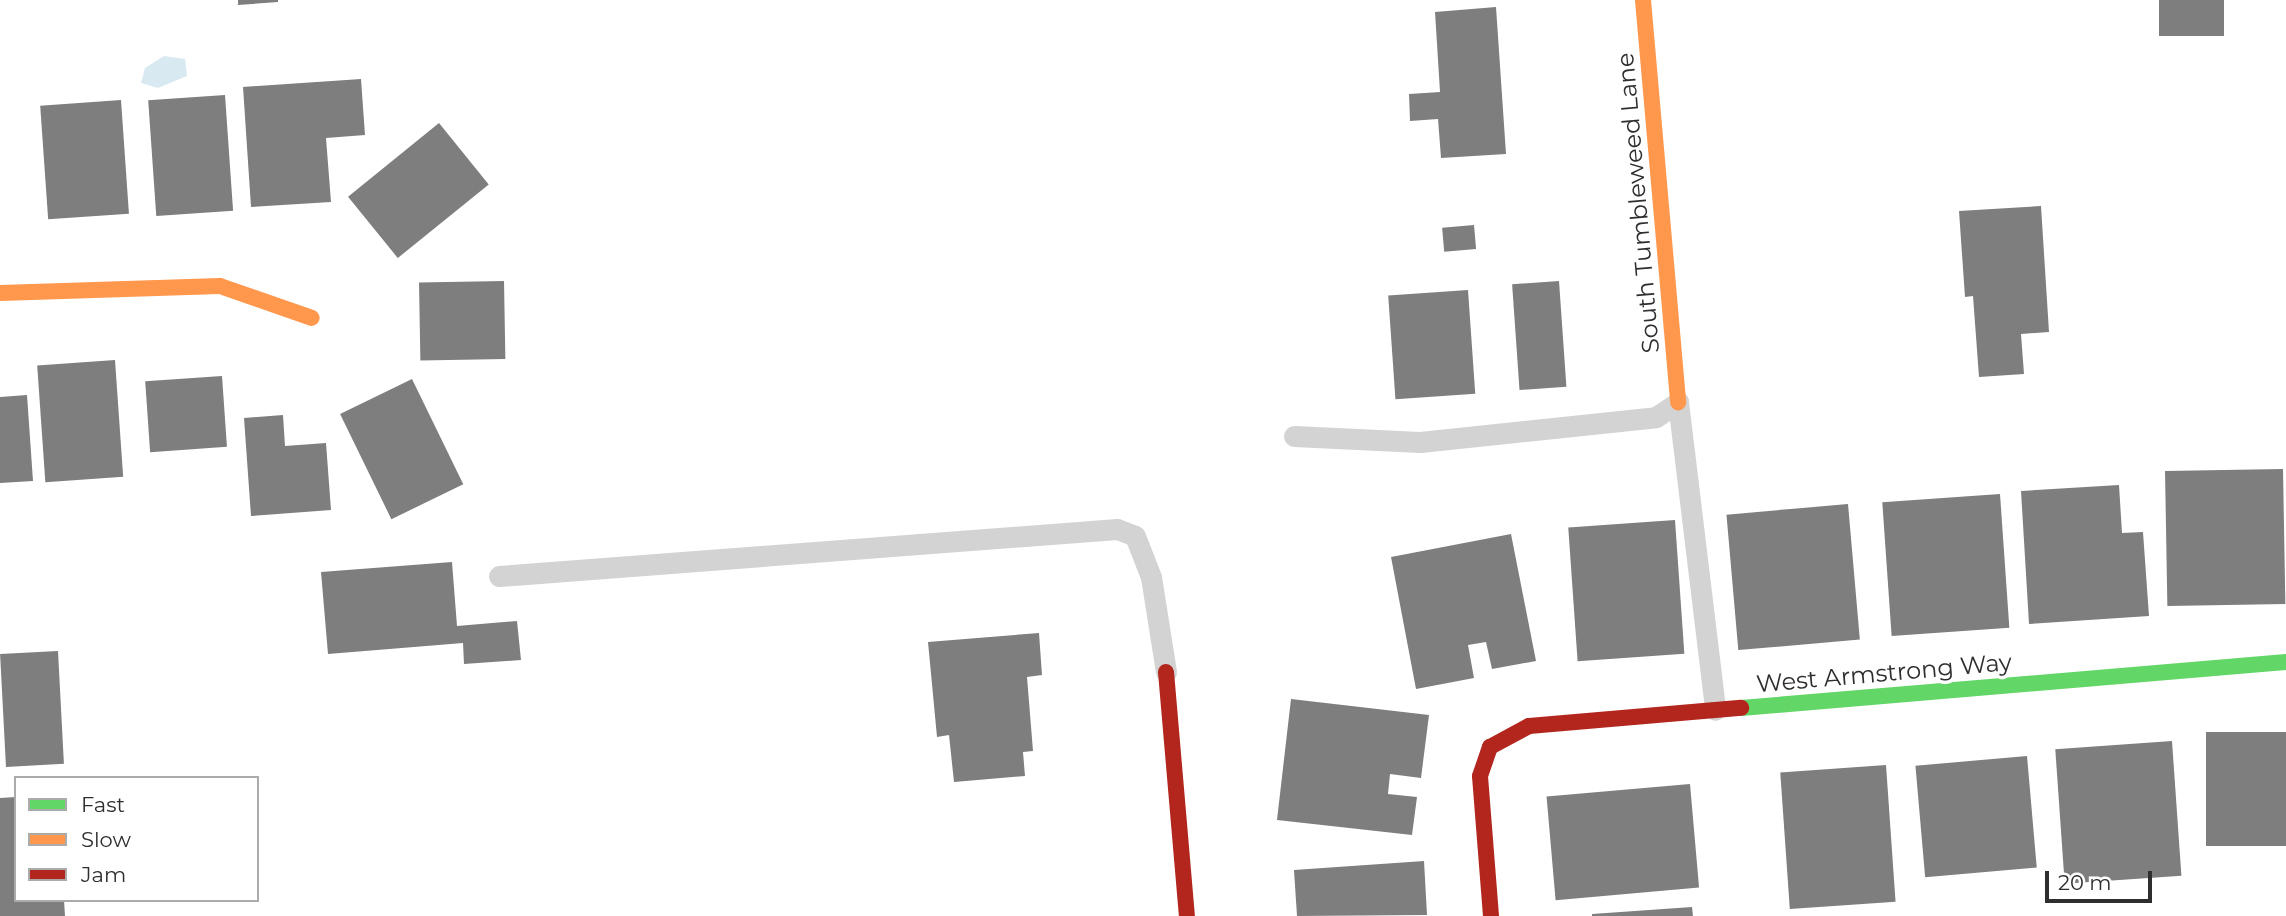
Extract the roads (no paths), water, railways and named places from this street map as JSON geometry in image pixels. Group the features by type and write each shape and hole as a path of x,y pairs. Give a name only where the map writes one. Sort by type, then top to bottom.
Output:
{"street":[{"name":"South Tumbleweed Lane","path":"1643,0 1678,402"},
{"path":"0,293 220,286 312,318"},
{"name":"West Armstrong Way","path":"1491,916 1480,776 1490,747 1529,726 2286,662"},
{"path":"1166,672 1187,916"}],"lane":[{"path":"1294,436 1420,442 1656,417 1678,402 1715,710"},
{"path":"499,576 1117,529 1135,536 1151,577 1166,672"}]}
